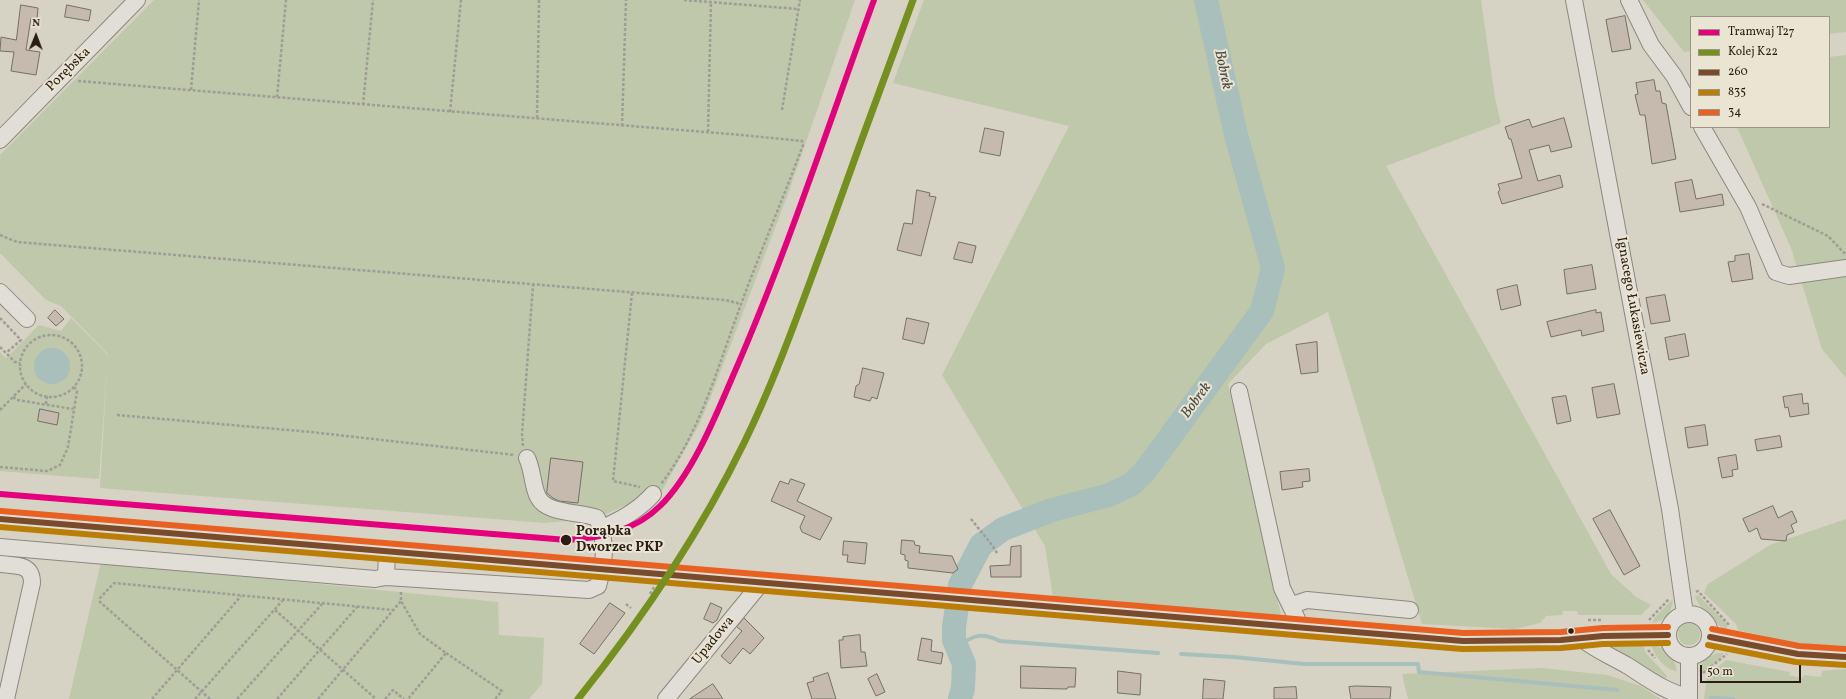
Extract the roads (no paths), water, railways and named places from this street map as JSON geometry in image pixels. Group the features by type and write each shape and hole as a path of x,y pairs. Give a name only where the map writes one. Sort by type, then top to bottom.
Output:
{"street":[{"name":"Porębska","path":"0,140 137,0"},
{"name":"Ignacego Łukasiewicza","path":"1574,0 1667,495 1685,614"},
{"path":"1629,0 1652,45 1674,76 1690,105"},
{"path":"1703,128 1748,207 1776,272 1789,276 1846,268"},
{"path":"0,292 27,319"},
{"path":"1239,391 1282,588 1292,605 1297,619 1297,627"},
{"path":"0,546 375,579 394,578 589,590 598,586 603,568 605,545 602,528 598,518 583,513 550,508 542,504 537,496 531,467 527,458"},
{"path":"602,528 634,512 654,492"},
{"path":"0,519 603,568 986,602 1463,641 1519,641 1668,634"},
{"path":"387,550 394,578"},
{"path":"0,567 20,566 28,569 32,574 32,583 6,699"},
{"name":"Upadowa","path":"666,699 762,582"},
{"path":"1292,605 1307,600 1410,610"},
{"path":"1685,614 1698,616 1707,624 1710,637 1705,648 1695,655 1688,656 1676,652 1672,647 1668,634 1669,627 1673,621 1685,614"},
{"path":"1710,637 1798,654 1846,657"},
{"path":"1580,638 1596,650 1627,665 1676,695 1689,698 1688,656"}],"water":[{"path":"52,348 65,353 70,366 65,379 52,384 39,379 34,366 39,353"}],"waterway":[{"name":"Bobrek","path":"960,699 963,688 964,664 954,640 954,627 960,585 981,545 1003,529 1052,510 1109,495 1132,484 1145,471 1262,311 1273,268 1236,135 1206,0"},
{"path":"957,647 973,637 987,636 1000,641 1158,653"},
{"path":"1181,654 1234,657 1304,664 1418,664 1419,672 1617,690"},
{"path":"1711,698 1733,699"}],"tram line":[{"name":"T27","path":"0,494 567,540 605,535 617,532 640,522 660,506 682,479 692,463 718,411 752,332 789,238 874,0"}],"rail line":[{"name":"K22","path":"578,699 625,638 689,543 727,477 756,418 788,340 913,0"}],"place":[{"name":"Porąbka Dworzec PKP","path":"566,540"}]}
